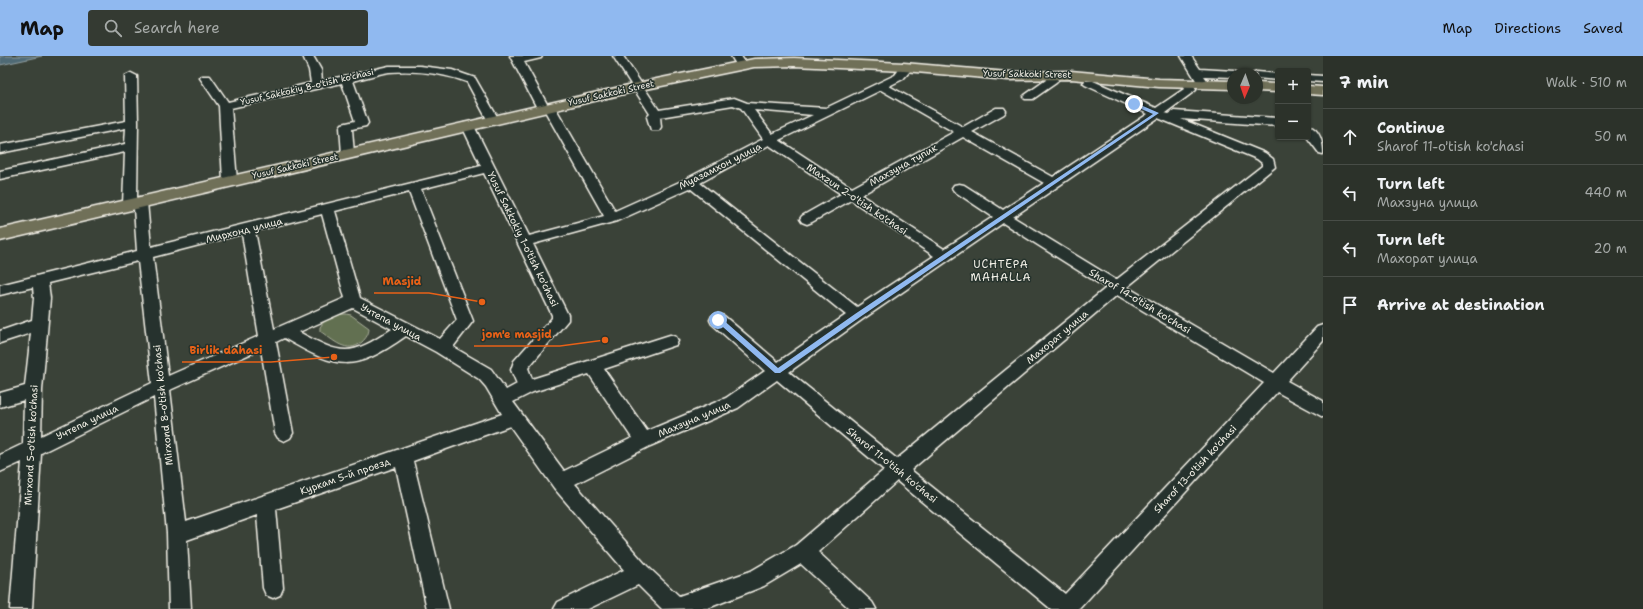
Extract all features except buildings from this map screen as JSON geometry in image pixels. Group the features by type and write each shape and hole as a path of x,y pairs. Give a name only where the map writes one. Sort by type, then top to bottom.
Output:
{"main road":[{"name":"Yusuf Sakkoki Street","path":"0,235 637,87 739,60 781,62 907,63 1008,76 1050,74 1075,75 1154,83 1187,84 1200,78 1227,84"},
{"path":"1263,87 1275,88"},
{"path":"1311,90 1323,91"}],"street":[{"path":"308,56 315,70 316,85"},
{"path":"388,69 389,56"},
{"path":"537,56 516,58 612,218"},
{"path":"618,56 656,114"},
{"path":"1186,56 1200,78 1227,75"},
{"name":"Муазамхон улица","path":"524,242 612,218 691,182 770,140 899,77 904,71 907,63"},
{"name":"Yusuf Sakkokiy 8-o'tish ko'chasi","path":"225,106 388,69 428,71 464,77 471,80 493,120"},
{"path":"1029,97 1052,81 1050,74"},
{"name":"Mirxond 8-o'tish ko'chasi","path":"131,76 131,147 135,204 144,255 162,386 177,534 180,609"},
{"path":"1263,76 1275,77"},
{"path":"206,78 225,106 230,181"},
{"path":"346,78 362,123 346,127 348,154"},
{"path":"1311,78 1323,79"},
{"name":"Махорат улица","path":"677,608 757,579 803,552 897,470 1117,287 1269,167 1268,162 1261,156 1089,83"},
{"name":"Махзуна улица","path":"561,482 644,441 732,403 857,315 1004,218 1053,182 1159,112 1190,90 1187,84"},
{"path":"881,86 1053,182"},
{"path":"656,114 734,101 745,106 828,112"},
{"name":"Maxzun 2-o'tish ko'chasi","path":"745,106 770,140 850,195 945,257"},
{"name":"Махзуна тупик","path":"807,219 1000,111"},
{"path":"1159,112 1180,116 1275,122"},
{"path":"655,127 653,117 656,114"},
{"path":"0,148 132,123"},
{"name":"Yusuf Sakkokiy 1-o'tish ko'chasi","path":"468,126 560,315 560,320 520,366 519,370 527,387"},
{"path":"1311,134 1323,150"},
{"path":"0,175 131,147"},
{"name":"Мирхонд улица","path":"0,290 414,188 489,168"},
{"path":"691,182 857,315"},
{"path":"414,188 465,321 442,348"},
{"name":"Sharof 14-o'tish ko'chasi","path":"959,188 1004,218 1117,287 1323,410"},
{"path":"328,209 353,301"},
{"path":"248,229 266,338 284,433"},
{"name":"Mirxond 5-o'tish ko'chasi","path":"21,609 32,448 33,390 42,298 40,280"},
{"name":"Учтепа улица","path":"0,464 162,386 266,338 353,301 442,348 485,374 492,382 513,417 561,482 640,573 677,608"},
{"name":"Sharof 11-o'tish ko'chasi","path":"718,320 778,372 1067,609"},
{"path":"0,337 39,324"},
{"path":"284,331 334,357 346,358 369,352 404,329"},
{"name":"Sharof 13-o'tish ko'chasi","path":"1067,609 1323,330"},
{"path":"502,400 527,387 670,341"},
{"path":"592,365 644,441"},
{"path":"0,400 33,390"},
{"name":"Куркам 5-й проезд","path":"177,534 483,429 513,417"},
{"path":"403,456 438,609"},
{"path":"266,503 273,588"},
{"path":"803,552 865,609"},
{"path":"565,609 640,573"}],"green space":[{"path":"346,314 351,315 369,328 366,337 356,346 346,347 340,345 320,331 322,324 328,319"}],"water":[{"path":"0,56 42,56 0,65"}],"place":[{"name":"Masjid","path":"482,302"},
{"name":"jom'e masjid","path":"605,340"},
{"name":"Birlik dahasi","path":"334,357"}],"district":[{"name":"UCHTEPA MAHALLA","path":"1001,270"}],"route":[{"path":"718,320 778,372 857,315 1004,218 1053,182 1156,113 1134,104"}]}
